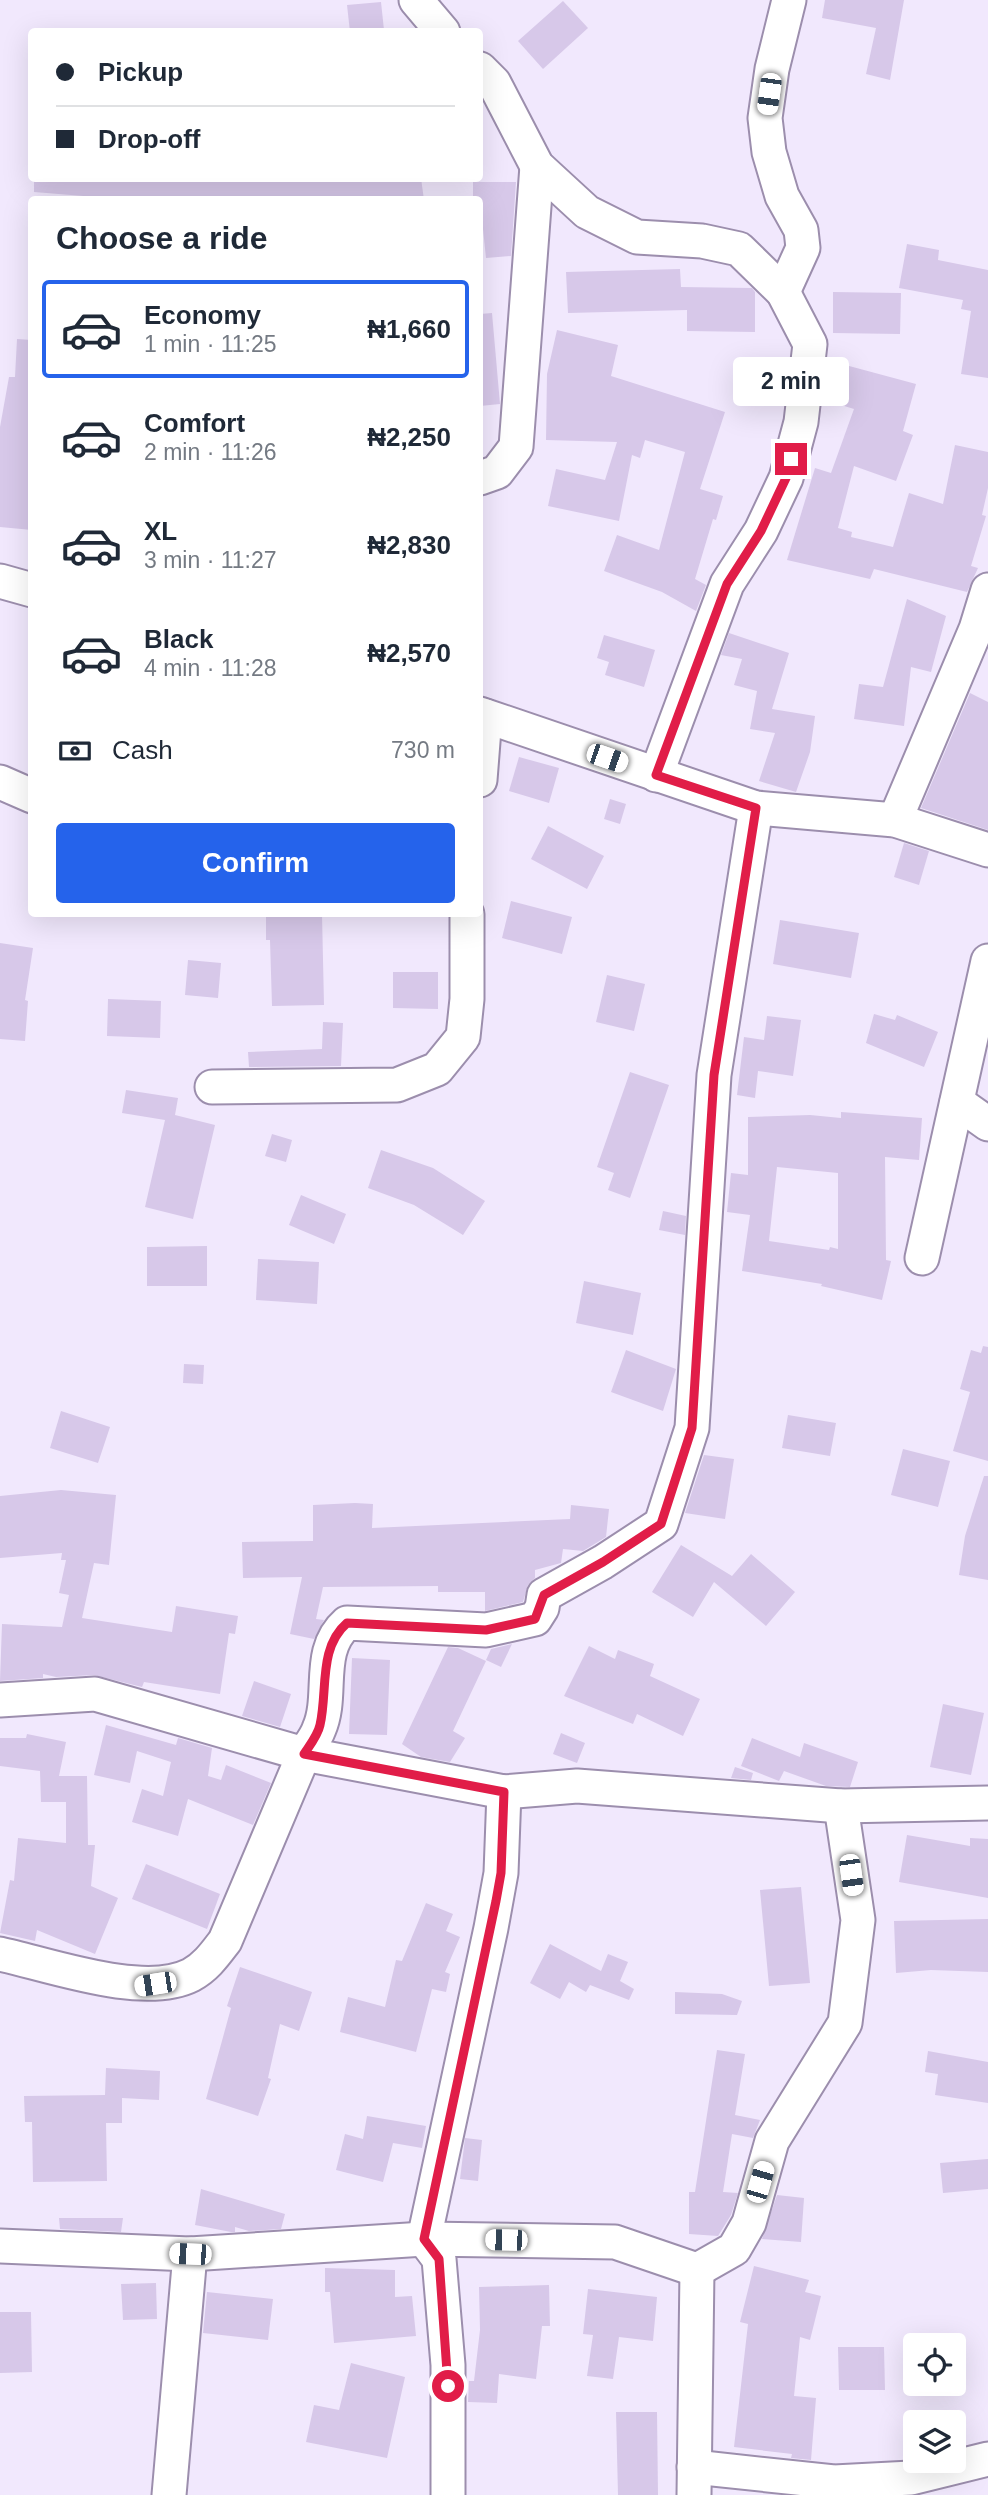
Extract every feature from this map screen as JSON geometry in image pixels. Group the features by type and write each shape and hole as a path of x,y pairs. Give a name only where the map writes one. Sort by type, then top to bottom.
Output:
{"street":[{"path":"416,0 440,28"},
{"path":"783,292 803,248 801,230 782,196 769,152 765,118 772,69 789,0"},
{"path":"483,72 494,83 537,166 587,212 637,237 702,241 739,249 783,292 810,344 801,422 786,478 761,531 727,584 656,775"},
{"path":"483,477 497,472 516,447 537,166"},
{"path":"0,581 28,589"},
{"path":"895,820 976,629 988,590"},
{"path":"483,715 756,808 895,820 988,850"},
{"path":"0,782 28,794"},
{"path":"0,1954 140,1986 190,1975 209,1961 225,1941 304,1754 320,1728 330,1646 337,1632 347,1623 486,1630 535,1619 544,1595 603,1562 661,1524 692,1428 714,1075 756,808"},
{"path":"212,1087 397,1085 437,1069 463,1037 467,999 467,917"},
{"path":"922,1258 988,961"},
{"path":"957,1102 988,1124"},
{"path":"0,1700 94,1695 304,1754 504,1792 577,1786 841,1806 988,1803"},
{"path":"448,2495 448,2365 439,2259 424,2239 494,1914 501,1873 504,1792"},
{"path":"0,2246 190,2254 424,2239 615,2242 697,2270 734,2249 748,2223 772,2141 845,2023 858,1920 841,1806"},
{"path":"169,2495 190,2254"},
{"path":"697,2270 694,2481 834,2482 911,2478 988,2459"}],"building":[{"path":"825,0 904,0 890,80 866,74 876,28 822,18"},
{"path":"563,1 588,28 543,69 518,41"},
{"path":"381,2 384,28 350,28 347,5"},
{"path":"34,182 422,182 423,196 83,196 34,192"},
{"path":"473,182 516,182 511,256 486,258 483,196 473,196"},
{"path":"907,244 939,250 938,260 988,270 988,378 961,374 971,311 961,309 963,300 899,288"},
{"path":"680,269 681,287 752,288 755,292 755,332 687,331 687,310 568,313 566,272"},
{"path":"833,292 901,293 900,334 833,333"},
{"path":"492,313 500,404 483,406 483,314"},
{"path":"557,330 618,345 611,376 725,412 700,489 723,496 716,520 713,519 695,579 706,585 696,611 662,592 604,571 617,535 659,550 685,452 645,440 640,458 632,455 619,521 548,506 556,469 605,480 617,442 546,440 547,374"},
{"path":"17,339 28,340 28,530 0,527 0,427 9,377 15,377"},
{"path":"838,363 916,384 903,431 913,435 896,481 854,466 838,528 852,532 851,537 893,547 909,493 943,504 955,445 988,452 988,488 982,515 986,516 971,566 978,568 967,592 874,569 870,579 787,560 815,468 831,473 854,409 828,401"},
{"path":"907,599 946,616 931,672 911,667 904,726 854,719 859,684 883,687"},
{"path":"729,633 789,653 772,709 815,716 810,752 796,792 759,781 775,733 750,729 757,691 734,685 742,659 721,655"},
{"path":"604,635 655,650 644,687 605,675 609,662 597,658"},
{"path":"970,693 988,702 988,830 921,808"},
{"path":"519,757 559,768 549,803 509,791"},
{"path":"610,799 626,804 620,824 604,819"},
{"path":"548,826 604,856 587,889 531,859"},
{"path":"904,843 929,851 919,885 894,877"},
{"path":"511,901 572,917 562,954 502,938"},
{"path":"266,917 322,917 324,1005 272,1006 270,940 266,940"},
{"path":"780,920 859,933 851,978 773,964"},
{"path":"0,943 33,948 25,1000 28,1001 25,1041 0,1039"},
{"path":"188,960 221,963 218,998 185,995"},
{"path":"393,972 438,972 438,1009 393,1008"},
{"path":"607,975 645,984 634,1031 596,1022"},
{"path":"108,999 161,1001 160,1038 107,1036"},
{"path":"874,1014 895,1020 897,1015 938,1032 924,1067 866,1043"},
{"path":"767,1016 801,1020 793,1076 758,1071 755,1098 737,1095 744,1037 764,1040"},
{"path":"323,1022 343,1023 341,1066 249,1067 248,1052 322,1049"},
{"path":"630,1072 669,1085 630,1198 608,1190 614,1173 597,1167"},
{"path":"126,1090 178,1098 175,1115 215,1125 193,1219 145,1207 165,1120 122,1113"},
{"path":"841,1112 922,1118 919,1160 885,1157 886,1260 891,1261 882,1300 821,1286 822,1284 742,1271 750,1215 727,1212 731,1173 748,1175 748,1117 810,1115 841,1118","holes":["777,1167 838,1173 838,1249 769,1241"]},
{"path":"272,1134 292,1140 286,1162 265,1156"},
{"path":"381,1150 433,1168 485,1201 463,1235 414,1205 368,1188"},
{"path":"301,1195 346,1214 334,1244 289,1225"},
{"path":"663,1211 686,1216 685,1235 659,1230"},
{"path":"207,1246 207,1286 147,1286 147,1247"},
{"path":"258,1259 319,1262 317,1304 256,1300"},
{"path":"584,1281 641,1293 633,1335 576,1323"},
{"path":"983,1346 988,1347 988,1461 953,1451 970,1392 960,1389 971,1350 981,1353"},
{"path":"626,1350 676,1369 663,1411 611,1392"},
{"path":"184,1364 204,1365 203,1384 183,1383"},
{"path":"61,1411 110,1427 98,1463 50,1448"},
{"path":"788,1415 836,1423 830,1456 782,1448"},
{"path":"903,1449 950,1461 938,1507 891,1495"},
{"path":"704,1455 734,1459 725,1519 685,1513"},
{"path":"984,1476 988,1476 988,1580 959,1575 965,1536"},
{"path":"61,1490 116,1495 109,1565 94,1563 82,1618 172,1632 176,1606 238,1616 235,1634 229,1633 220,1694 144,1682 142,1687 94,1675 56,1677 43,1674 43,1678 0,1681 2,1624 62,1627 69,1595 59,1593 66,1560 61,1560 62,1553 0,1558 0,1496"},
{"path":"373,1504 372,1528 570,1519 571,1505 609,1509 606,1537 583,1551 563,1549 561,1563 535,1570 535,1578 528,1585 523,1602 485,1611 485,1592 438,1592 438,1586 323,1587 316,1619 324,1620 314,1639 290,1634 302,1577 243,1578 242,1542 313,1541 313,1505"},
{"path":"681,1545 732,1576 751,1554 795,1592 766,1626 714,1582 693,1617 652,1592"},
{"path":"512,1644 501,1667 486,1660 491,1649"},
{"path":"589,1646 615,1659 618,1650 654,1664 650,1676 700,1699 683,1736 637,1714 633,1724 564,1696"},
{"path":"448,1647 458,1648 486,1661 453,1731 465,1738 450,1762 421,1757 402,1744"},
{"path":"352,1658 390,1660 387,1735 349,1734"},
{"path":"254,1681 291,1694 280,1727 242,1716"},
{"path":"943,1704 984,1713 971,1775 930,1767"},
{"path":"106,1725 176,1745 178,1738 212,1748 208,1776 221,1780 226,1765 271,1783 253,1825 188,1799 178,1836 132,1822 142,1789 163,1796 171,1762 137,1751 130,1783 94,1775"},
{"path":"561,1733 585,1743 577,1763 553,1754"},
{"path":"27,1734 66,1742 59,1776 87,1776 88,1845 95,1845 91,1886 118,1898 95,1954 37,1930 35,1941 0,1933 10,1880 14,1881 18,1838 66,1843 66,1802 41,1802 40,1771 0,1766 0,1738 26,1738"},
{"path":"752,1738 800,1757 804,1743 858,1762 850,1787 826,1786 784,1771 779,1781 741,1766"},
{"path":"735,1767 753,1773 751,1780 731,1778"},
{"path":"907,1835 970,1846 970,1838 988,1839 988,1898 899,1882"},
{"path":"146,1864 220,1894 207,1929 132,1899"},
{"path":"801,1887 810,1983 769,1986 760,1890"},
{"path":"426,1903 453,1914 446,1931 460,1937 445,1972 450,1974 446,1992 432,1989 416,2052 340,2032 348,1997 385,2007 396,1960 402,1961"},
{"path":"988,1919 988,1972 931,1970 896,1973 894,1921"},
{"path":"550,1944 601,1971 608,1954 628,1962 620,1981 634,1989 629,2000 590,1985 586,1992 569,1982 560,1999 530,1983"},
{"path":"240,1967 312,1992 299,2031 280,2024 268,2078 271,2079 258,2116 206,2099 231,2008 227,2006"},
{"path":"675,1992 722,1994 742,2001 737,2015 675,2014"},
{"path":"717,2050 745,2054 735,2115 760,2120 753,2138 732,2134 723,2192 738,2193 731,2215 718,2236 689,2234 689,2192 695,2192"},
{"path":"928,2051 988,2062 988,2103 935,2095 938,2074 925,2072"},
{"path":"106,2068 160,2071 159,2100 122,2098 122,2123 106,2123 107,2181 33,2182 32,2122 25,2122 24,2096 105,2095"},
{"path":"367,2116 426,2126 422,2148 393,2143 383,2182 336,2170 345,2134 363,2139"},
{"path":"465,2138 482,2140 478,2181 460,2179"},
{"path":"988,2159 988,2189 943,2193 940,2163"},
{"path":"201,2189 285,2214 281,2229 249,2231 235,2227 235,2232 231,2232 195,2225"},
{"path":"777,2195 804,2198 801,2242 762,2239"},
{"path":"59,2218 123,2218 121,2232 60,2229"},
{"path":"754,2266 809,2280 805,2292 821,2296 810,2340 800,2337 794,2396 816,2398 811,2460 791,2458 792,2454 734,2447 748,2324 740,2322"},
{"path":"325,2268 395,2270 395,2297 412,2296 416,2336 334,2343 330,2292 325,2292"},
{"path":"156,2283 157,2319 123,2320 121,2284"},
{"path":"549,2285 550,2326 542,2326 536,2379 499,2374 497,2403 468,2402 469,2381 474,2381 480,2330 479,2287"},
{"path":"588,2289 657,2297 653,2341 619,2337 613,2379 587,2376 593,2335 583,2334"},
{"path":"207,2292 273,2299 268,2340 203,2333"},
{"path":"0,2312 31,2312 32,2372 0,2373"},
{"path":"838,2347 884,2347 885,2390 839,2390"},
{"path":"351,2363 405,2377 387,2458 306,2442 314,2405 339,2410"},
{"path":"616,2412 657,2412 658,2495 618,2495"}],"route":[{"path":"448,2386 439,2259 424,2239 496,1901 501,1873 504,1792 304,1754 320,1728 330,1646 337,1632 347,1623 486,1630 535,1619 542,1608 544,1595 603,1562 661,1524 692,1428 714,1075 756,808 656,775 727,584 761,531 786,478 791,459"}]}
